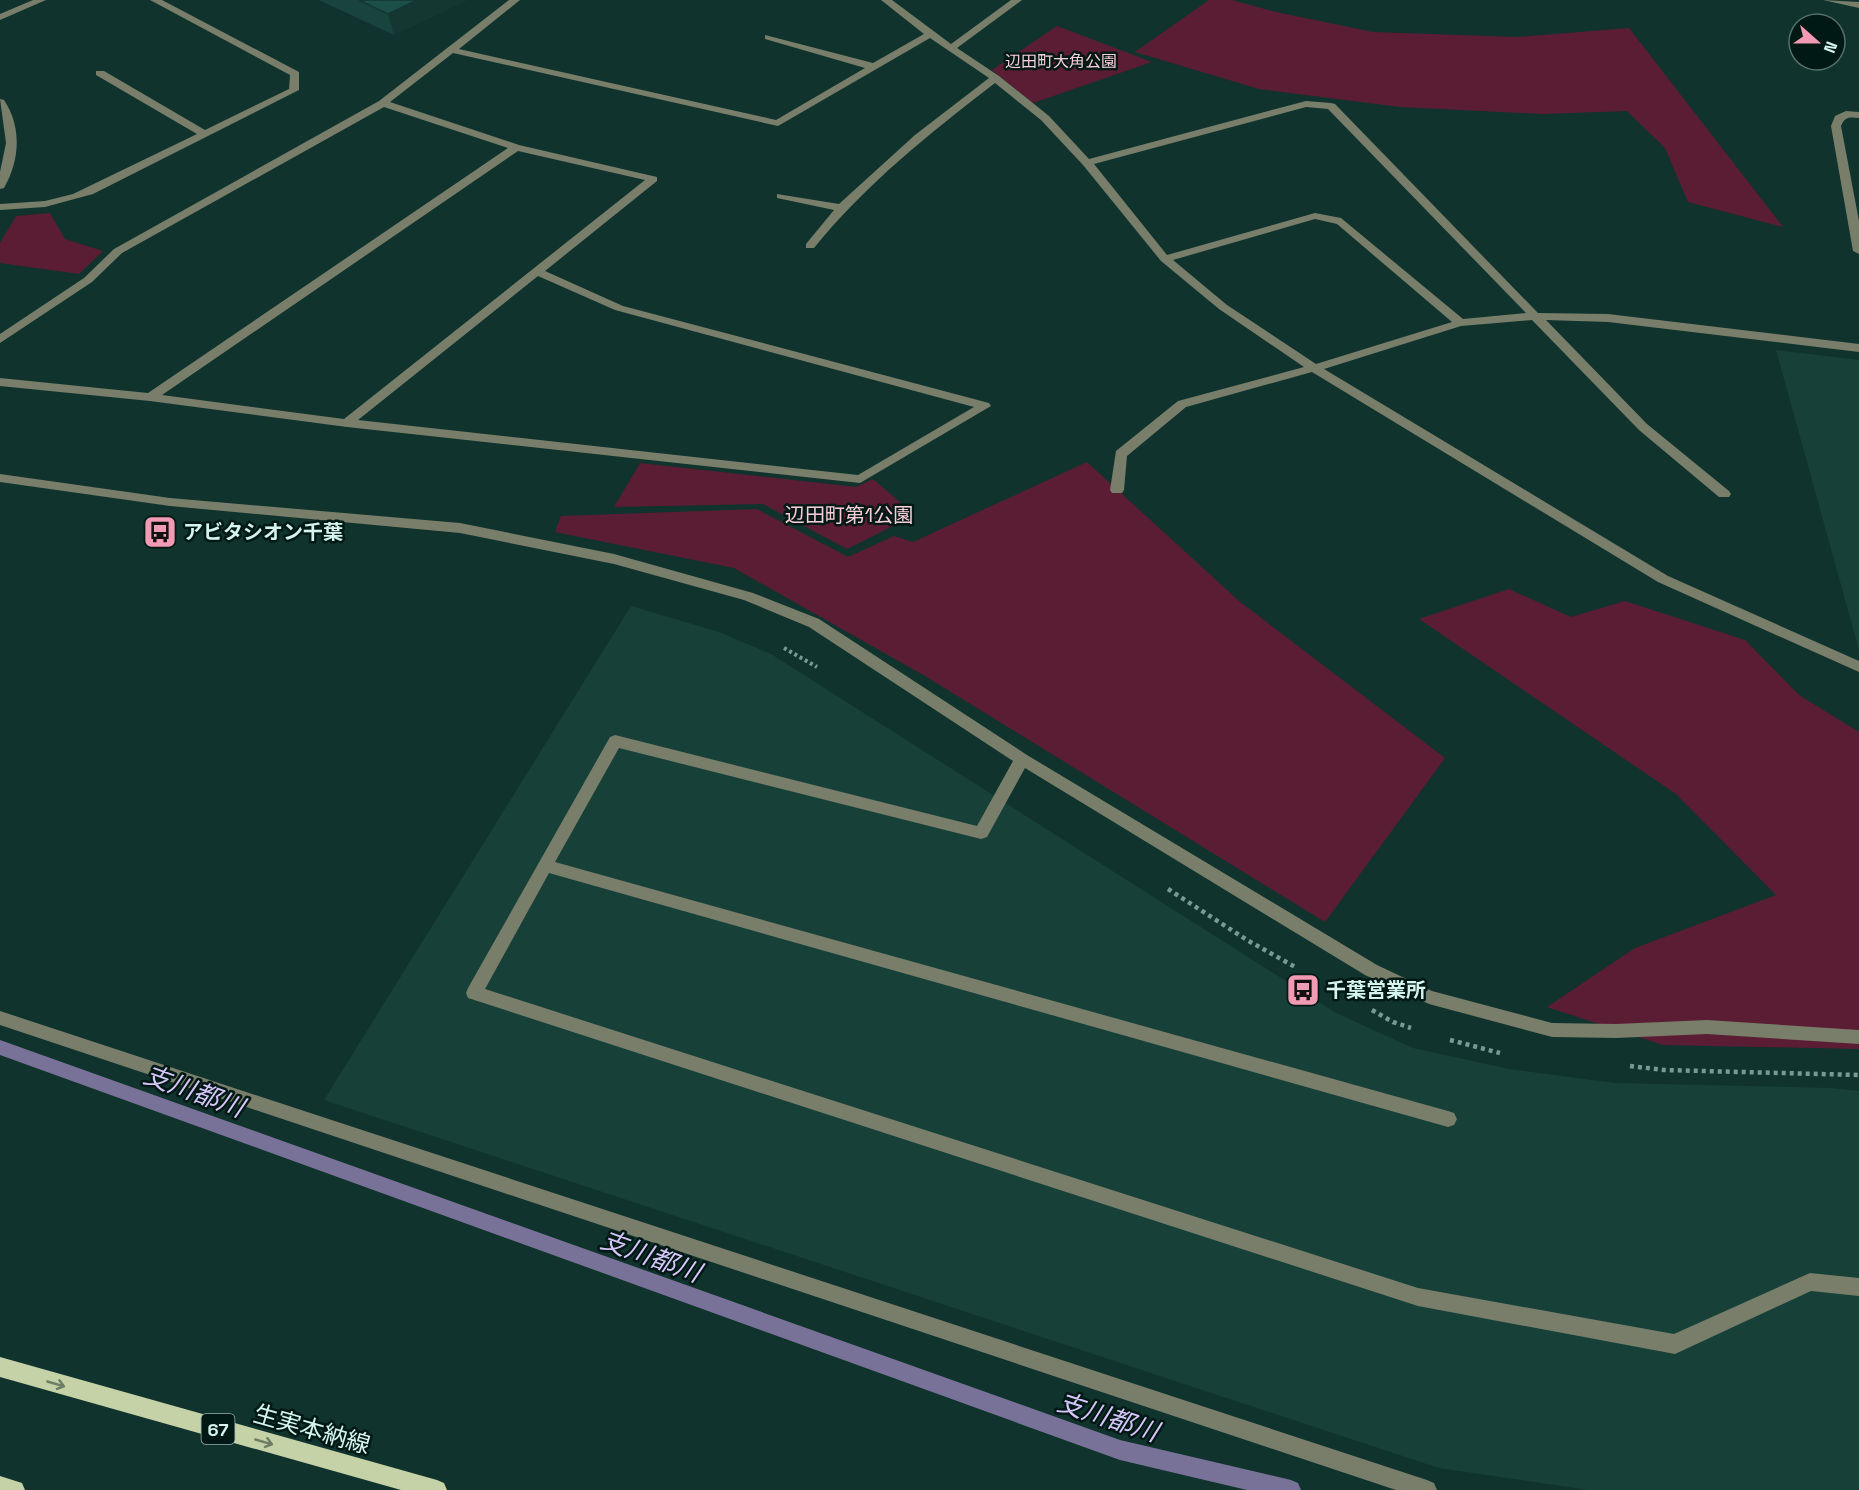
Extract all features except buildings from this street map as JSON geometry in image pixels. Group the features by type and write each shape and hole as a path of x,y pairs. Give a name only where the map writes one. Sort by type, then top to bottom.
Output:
{"main road":[{"name":"生実本納線","path":"0,1367 437,1490"},
{"path":"0,1486 15,1490"}],"street":[{"path":"0,17 41,0"},
{"path":"0,207 44,206 64,202 294,90 296,74 155,0"},
{"path":"0,339 88,280 118,251 383,103 515,0"},
{"path":"886,0 930,34 995,78 1045,118 1087,163 1165,259 1223,307 1314,368 1663,579 1723,608 1859,667"},
{"path":"951,48 1017,0"},
{"path":"1828,0 1859,5"},
{"path":"451,50 778,123 930,34"},
{"path":"768,37 874,67"},
{"path":"100,73 205,135"},
{"path":"810,246 841,208 919,137 995,78"},
{"path":"0,102 5,108 13,132 10,155 0,186"},
{"path":"347,423 653,179 516,147 383,103"},
{"path":"1087,163 1306,104 1331,106 1643,427 1724,494"},
{"path":"1859,115 1846,114 1839,118 1836,126 1859,251"},
{"path":"150,397 516,147"},
{"path":"781,196 841,208"},
{"path":"1165,259 1315,216 1341,221 1460,323"},
{"path":"0,382 150,397 347,423 860,479 985,406 619,308 539,272"},
{"path":"1117,490 1121,454 1182,405 1314,368 1460,323 1534,316 1608,318 1859,348"},
{"path":"0,478 170,502 460,528 614,560 748,596 814,623 1022,759 1371,970 1429,997 1552,1030 1616,1031 1707,1027 1859,1037"},
{"path":"1022,759 981,834 615,741 474,993 1418,1298 1675,1344 1810,1282 1859,1287"},
{"path":"545,866 1448,1119"},
{"path":"0,1018 1427,1490"}],"path":[{"path":"783,647 821,670"},
{"path":"1158,883 1247,940 1299,969"},
{"path":"1362,1004 1393,1022 1414,1029"},
{"path":"1445,1038 1486,1052 1510,1054"},
{"path":"1629,1066 1664,1070 1859,1075"}],"shaded area":[{"path":"1776,350 1859,360 1859,650"},
{"name":"千葉営業所","path":"631,606 719,632 771,654 1336,1013 1413,1048 1509,1069 1615,1083 1831,1088 1859,1091 1859,1490 1589,1490 1439,1468 324,1100"}],"green space":[{"path":"1209,0 1232,0 1276,12 1373,32 1517,37 1629,28 1783,227 1688,202 1665,148 1627,111 1543,114 1400,107 1259,89 1135,52"},
{"name":"辺田町大角公園","path":"1057,26 1152,62 1033,103 992,70"},
{"path":"50,213 65,239 103,251 79,274 0,263 0,243 16,216"},
{"path":"1087,462 1239,601 1445,758 1325,922 925,676 734,568 555,532 561,516 757,509 848,557 894,536 913,542"},
{"name":"辺田町第1公園","path":"640,463 856,487 873,479 915,515 847,549 763,504 614,507"},
{"path":"1509,589 1571,617 1625,601 1745,640 1799,695 1859,732 1859,1049 1663,1045 1547,1007 1635,948 1776,895 1676,794 1419,619"}],"waterway":[{"name":"支川都川","path":"0,1047 1120,1450 1291,1490"}],"place":[{"name":"アビタシオン千葉","path":"160,532"},
{"name":"千葉営業所","path":"1303,990"}]}
